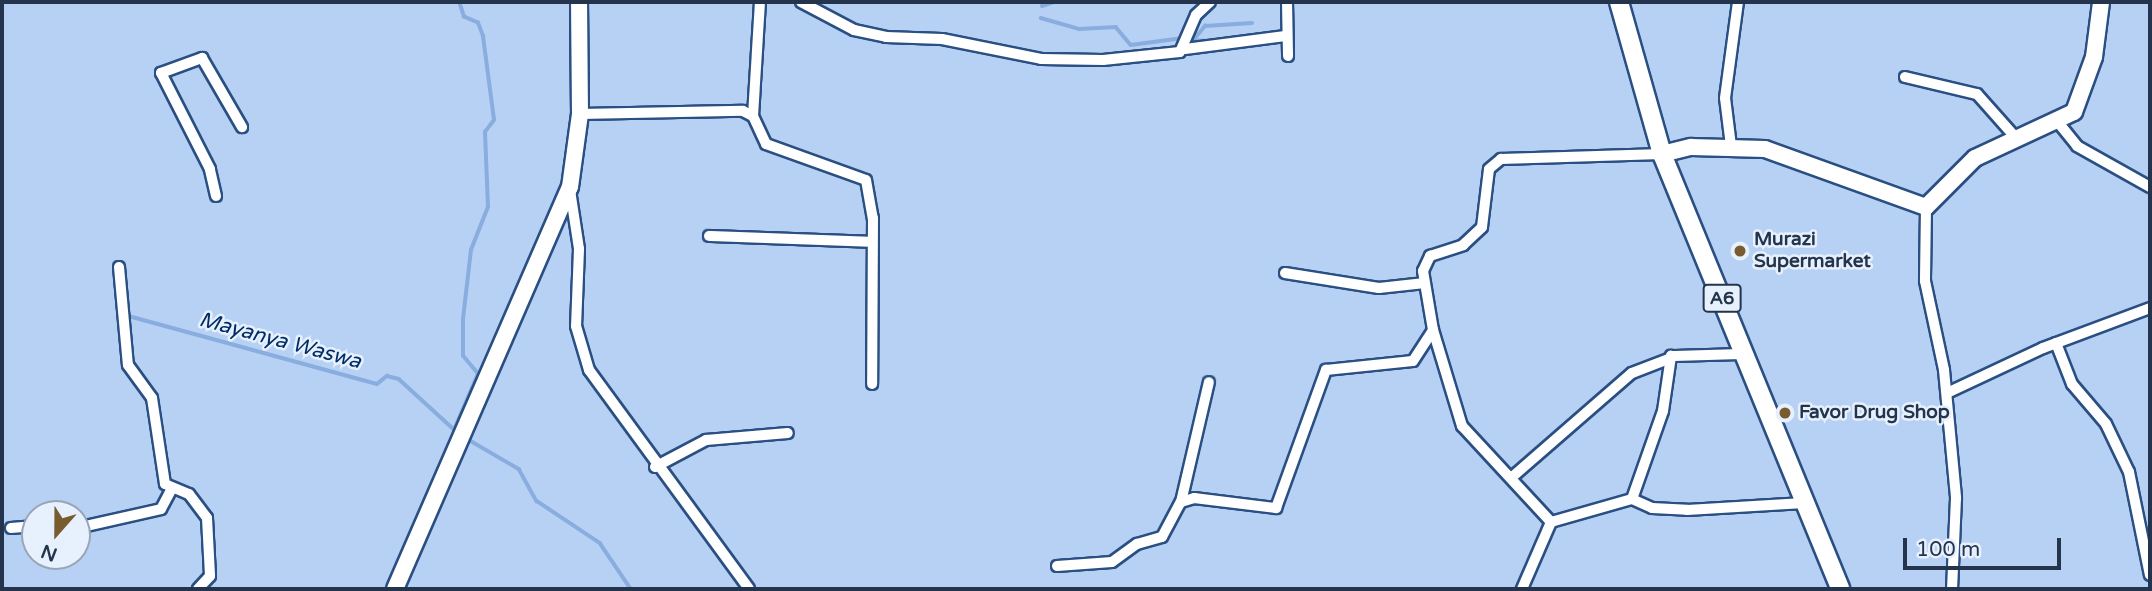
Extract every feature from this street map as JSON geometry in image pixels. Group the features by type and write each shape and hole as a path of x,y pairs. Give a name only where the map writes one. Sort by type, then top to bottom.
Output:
{"main road":[{"name":"A6","path":"1619,2 1662,154 1840,589"}],"street":[{"path":"395,589 570,187 580,114 579,2"},
{"path":"761,2 754,116 766,145 866,180 871,242 872,384"},
{"path":"801,2 854,30 1023,57 1126,59 1185,48 1285,36"},
{"path":"1185,48 1196,15 1210,2"},
{"path":"1287,2 1285,36 1288,56"},
{"path":"1731,146 1725,98 1738,2"},
{"path":"1952,589 1956,498 1947,393 1925,281 1926,207 1965,165 2074,112 2082,96 2101,2"},
{"path":"216,196 210,169 161,73 202,58 242,127"},
{"path":"1905,76 1977,94 2017,139"},
{"path":"580,114 754,116"},
{"path":"2057,121 2077,146 2150,187"},
{"path":"1552,522 1462,426 1433,330 1425,282 1430,256 1463,245 1482,227 1489,169 1501,159 1662,154 1731,146 1793,155 1926,207"},
{"path":"570,187 579,249 574,302 581,350 597,386 655,467 749,589"},
{"path":"709,236 871,242"},
{"path":"91,525 161,509 171,490 152,398 128,365 119,268"},
{"path":"1285,272 1378,288 1425,282"},
{"path":"1947,393 2056,343 2150,309"},
{"path":"1181,502 1208,498 1276,508 1326,370 1413,361 1433,330"},
{"path":"2056,343 2072,384 2106,424 2129,472 2150,575"},
{"path":"1511,478 1632,373 1669,359 1744,354"},
{"path":"1632,499 1663,411 1669,359"},
{"path":"1057,566 1101,566 1163,537 1181,502 1209,382"},
{"path":"655,467 719,437 788,433"},
{"path":"171,490 189,494 207,518 211,576 198,589"},
{"path":"1552,522 1632,499 1652,508 1687,510 1804,503"},
{"path":"1524,589 1552,522"},
{"path":"10,528 21,527"}],"waterway":[{"name":"Mayanya Waswa","path":"454,430 478,374 463,356 463,319 471,250 488,207 485,132 494,120 483,36 478,23 464,17 459,2"},
{"path":"1042,6 1054,2"},
{"path":"1041,18 1079,29 1116,27 1131,45 1183,38"},
{"path":"1195,38 1205,26 1252,23"},
{"path":"1190,40 1209,41"},
{"name":"Mayanya Waswa","path":"125,315 377,384 387,376 399,379 458,433"},
{"name":"Mayanya Waswa","path":"464,437 519,469 537,501 600,543 631,589"}],"place":[{"name":"Murazi Supermarket","path":"1740,251"},
{"name":"Favor Drug Shop","path":"1785,413"}]}
